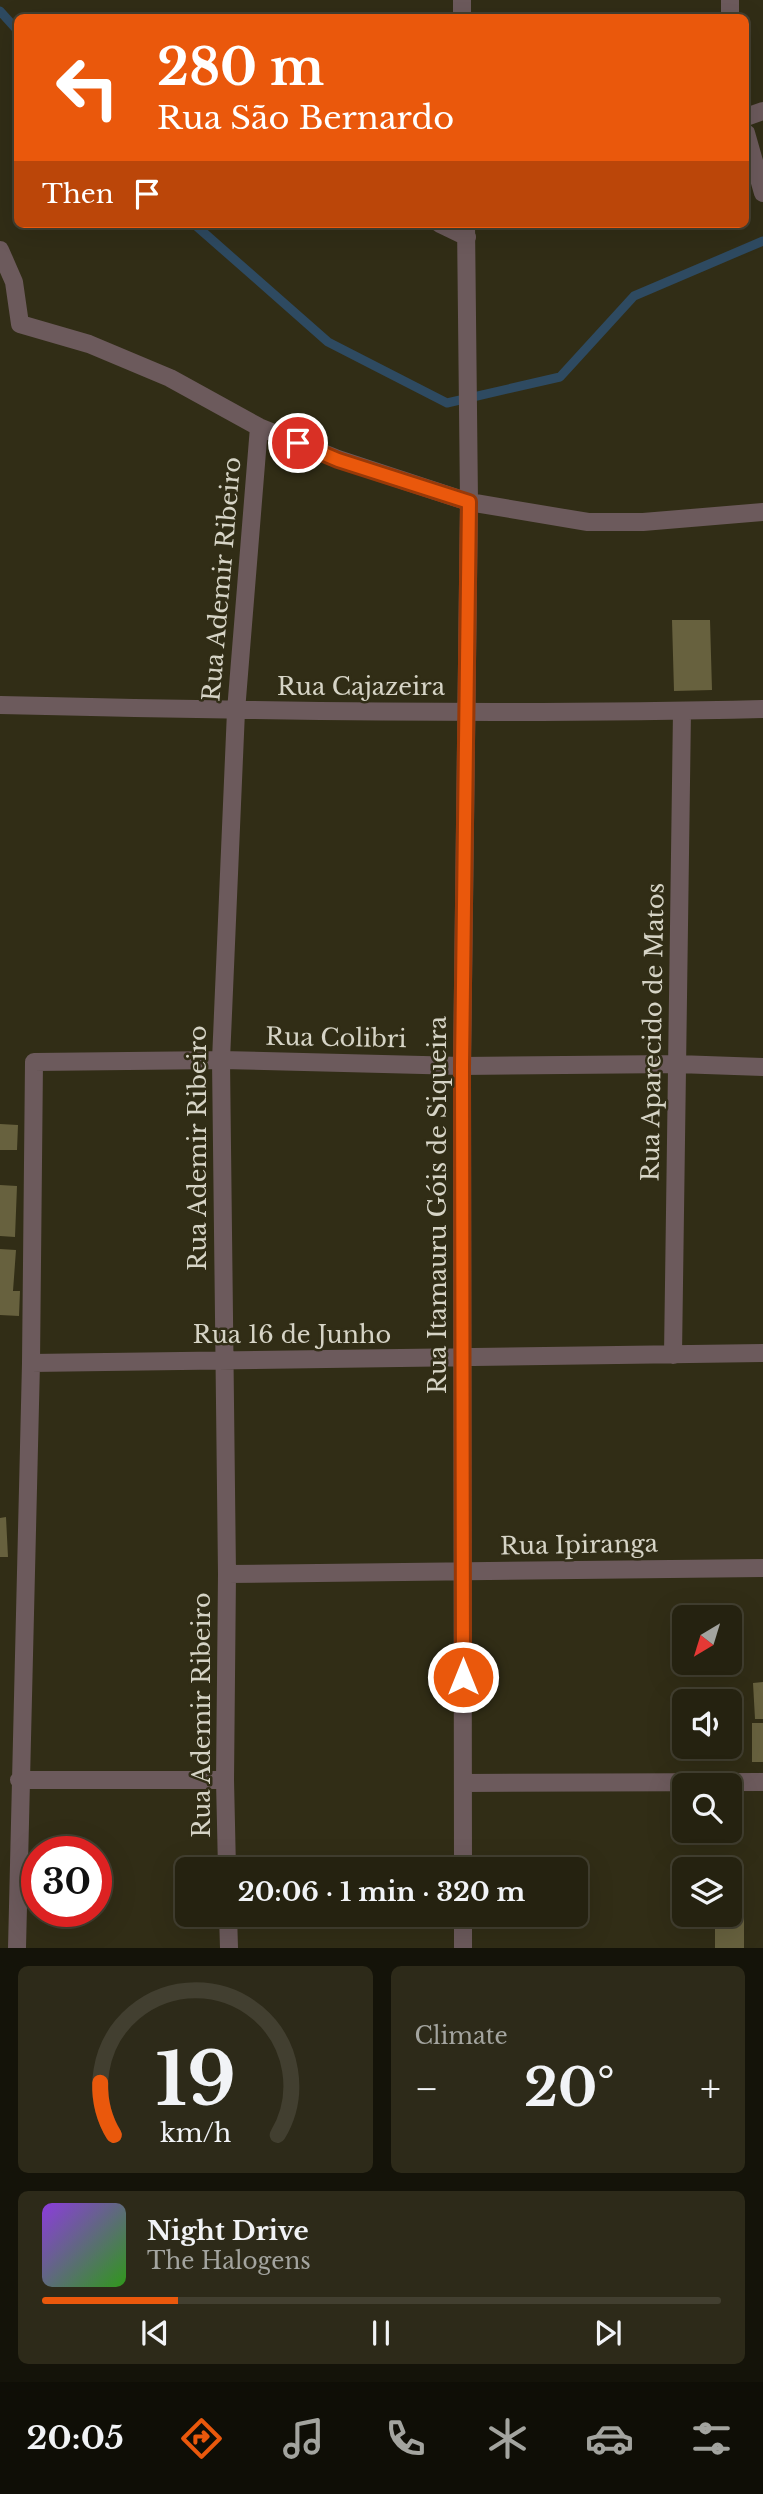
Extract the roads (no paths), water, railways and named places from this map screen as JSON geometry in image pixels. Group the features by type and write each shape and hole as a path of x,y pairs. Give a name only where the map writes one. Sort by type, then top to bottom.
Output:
{"street":[{"path":"749,143 763,192"},
{"name":"Rua Itamauru Góis de Siqueira","path":"463,1857 462,1066 469,502 466,230"},
{"path":"0,250 13,282 20,324 89,344 170,378 259,427 338,460 469,502 588,522 643,522 763,512"},
{"name":"Rua Ademir Ribeiro","path":"227,1857 227,1574 221,1060 236,711 259,427"},
{"name":"Rua Cajazeira","path":"0,705 466,713 763,709"},
{"name":"Rua Aparecido de Matos","path":"673,1354 682,711"},
{"name":"Rua Colibri","path":"31,1363 34,1062 221,1060 462,1066 677,1064 763,1067"},
{"name":"Rua 16 de Junho","path":"31,1363 763,1353"},
{"path":"17,1948 31,1363"},
{"name":"Rua Ipiranga","path":"227,1574 763,1568"},
{"path":"19,1780 225,1780"},
{"path":"463,1783 763,1782"},
{"path":"228,1927 229,1948"},
{"path":"463,1927 463,1948"}],"waterway":[{"path":"0,11 14,27"},
{"path":"199,228 328,342 447,403 560,377 634,296 763,241"}]}
